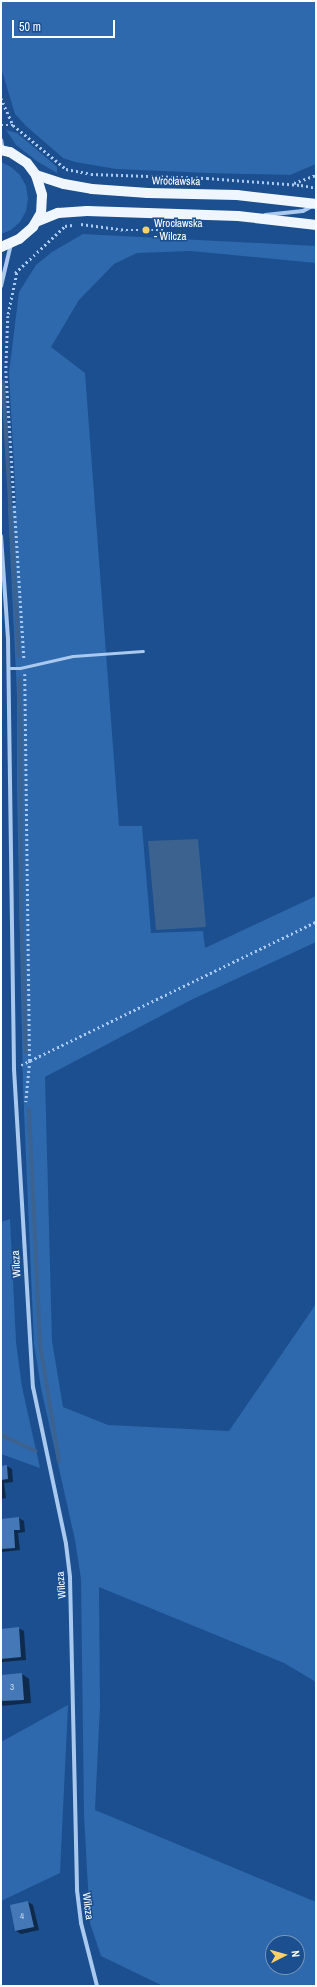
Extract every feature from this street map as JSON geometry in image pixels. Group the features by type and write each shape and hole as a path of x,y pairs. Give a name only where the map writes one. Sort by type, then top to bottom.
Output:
{"main road":[{"path":"1,247 12,243 26,234 38,220 41,213 42,195 36,175 27,163 19,157 2,150"},
{"name":"Wrocławska","path":"36,175 64,184 92,188 148,193 237,195 315,204"},
{"path":"38,220 58,213 87,211 238,216 316,225"}],"street":[{"path":"1,140 2,150"},
{"path":"238,216 292,213 303,211 315,204"},
{"path":"1,286 12,243"},
{"name":"Wilcza","path":"1,536 8,638 14,1069 33,1387 66,1544 70,1578 77,1890 81,1923 97,1986"}],"lane":[{"path":"8,668 20,668 73,656 143,651"}],"path":[{"path":"1,98 13,125 66,169 91,174 206,178 291,184 316,188"},
{"path":"1,125 13,125"},
{"path":"291,184 316,175"},
{"path":"17,273 65,226 82,224 126,230 166,230"},
{"path":"30,1061 316,922"}],"shaded area":[{"path":"1,1 316,1 316,164 290,175 116,169 75,162 63,158 26,126 15,114 2,71"},
{"path":"6,130 17,133 42,154 57,167 57,173 38,162 16,145"},
{"path":"1,162 11,167 20,175 26,186 28,199 26,211 20,222 11,230 1,234"},
{"path":"83,234 316,246 316,263 191,251 137,253 114,264 79,300 51,347 85,373 119,826 142,826 151,933 203,931 205,948 316,896 316,942 191,1000 45,1077 52,1341 63,1407 108,1425 229,1431 316,1304 316,1682 284,1663 99,1587 100,1706 95,1810 316,1902 316,1986 163,1986 101,1956 90,1923 84,1815 81,1579 75,1540 41,1388 34,1344 23,1087 17,789 17,695 8,508 16,504 9,373 19,292 36,265 52,252"},
{"path":"198,839 206,927 156,930 148,841"},
{"path":"10,1219 16,1342 22,1387 40,1468 1,1454 1,1222"},
{"path":"68,1705 60,1873 1,1901 1,1742"}],"building":[{"path":"7,1465 8,1479 1,1480 1,1466"},
{"path":"19,1517 20,1530 14,1530 15,1548 1,1549 1,1519"},
{"path":"19,1627 21,1657 1,1659 1,1629"},
{"path":"22,1673 24,1700 1,1701 1,1675"},
{"path":"28,1901 34,1927 15,1931 10,1905"}],"waterway":[{"path":"3,382 19,656"},
{"path":"20,679 21,906 26,1052"},
{"path":"29,1110 40,1344 59,1461"},
{"path":"1,1435 35,1451"}],"place":[{"name":"Wrocławska - Wilcza","path":"146,230"}]}
